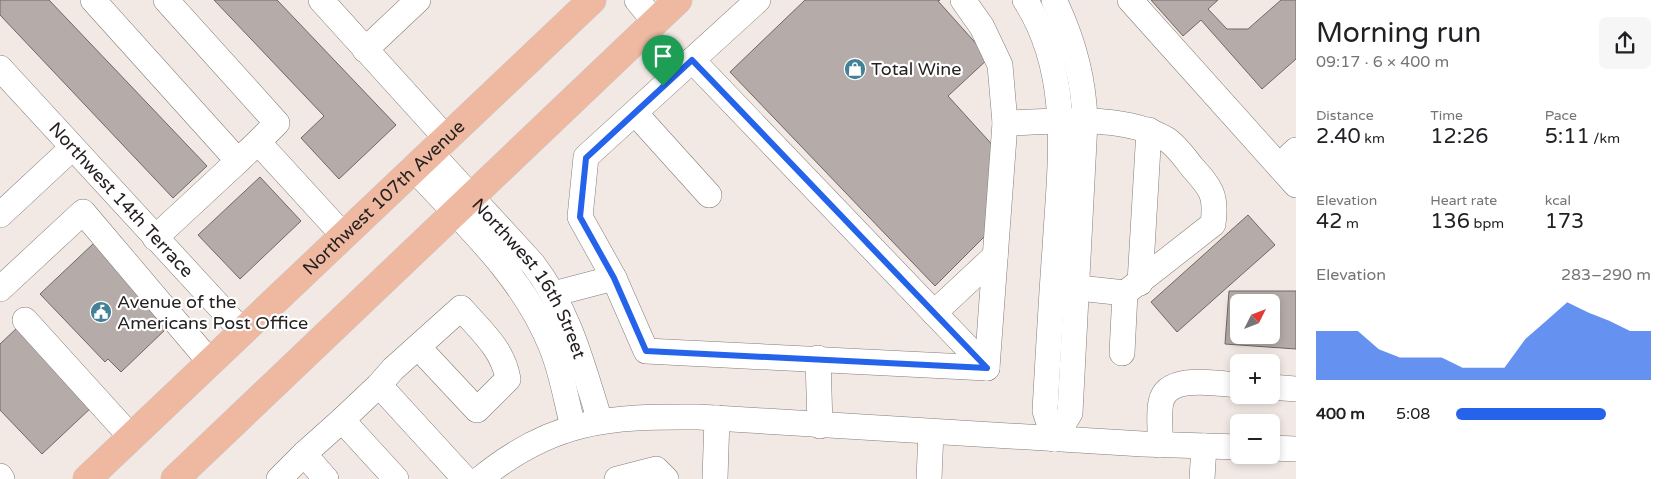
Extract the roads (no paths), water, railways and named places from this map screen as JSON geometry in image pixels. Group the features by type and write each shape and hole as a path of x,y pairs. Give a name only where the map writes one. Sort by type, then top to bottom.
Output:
{"main road":[{"name":"Northwest 107th Avenue","path":"87,479 592,0"},
{"path":"175,479 678,0"}],"street":[{"path":"93,0 238,161"},
{"path":"155,238 277,124 166,0"},
{"name":"Northwest 16th Street","path":"321,0 365,50 463,206 532,305 553,349 573,427"},
{"path":"637,0 655,22"},
{"path":"758,0 586,158 580,217 614,278 646,351 818,358 987,368"},
{"path":"963,0 982,27 1000,65 1005,123 987,368"},
{"path":"1025,0 1048,48 1054,71 1060,122 1064,286"},
{"path":"1054,0 1077,59 1084,100 1085,122 1064,286 1045,411 1054,439"},
{"path":"1130,0 1288,158 1296,185"},
{"path":"365,50 406,4"},
{"path":"692,60 987,368"},
{"name":"Northwest 14th Terrace","path":"0,68 242,330"},
{"path":"635,112 709,195"},
{"path":"1005,123 1085,122 1131,125 1149,130 1168,140 1180,153 1208,185 1216,205 1213,224 1132,288 1064,286"},
{"path":"1122,353 1132,288 1149,130"},
{"path":"258,142 343,235"},
{"path":"0,215 72,148"},
{"path":"0,289 110,189"},
{"name":"Northwest 16th Street","path":"463,206 533,264 553,294 575,338 600,421"},
{"path":"83,212 210,362"},
{"path":"934,313 995,256"},
{"path":"553,294 614,278"},
{"path":"25,320 131,436"},
{"path":"279,479 418,347"},
{"path":"818,358 820,426"},
{"path":"1160,445 1161,402 1170,389 1185,383 1230,385"},
{"path":"379,385 465,479"},
{"path":"1280,388 1296,389"},
{"path":"480,479 524,448 555,432 600,421 658,417 717,418 820,426 1160,445 1230,447"},
{"path":"716,479 717,418"},
{"path":"342,420 396,479"},
{"path":"929,479 931,432"},
{"path":"1202,479 1204,446"},
{"path":"1280,448 1296,449"},
{"path":"304,454 326,479"},
{"path":"617,479 656,469 666,479"}],"place":[{"name":"Total Wine","path":"855,69"},
{"name":"Avenue of the Americans Post Office","path":"101,312"}]}
